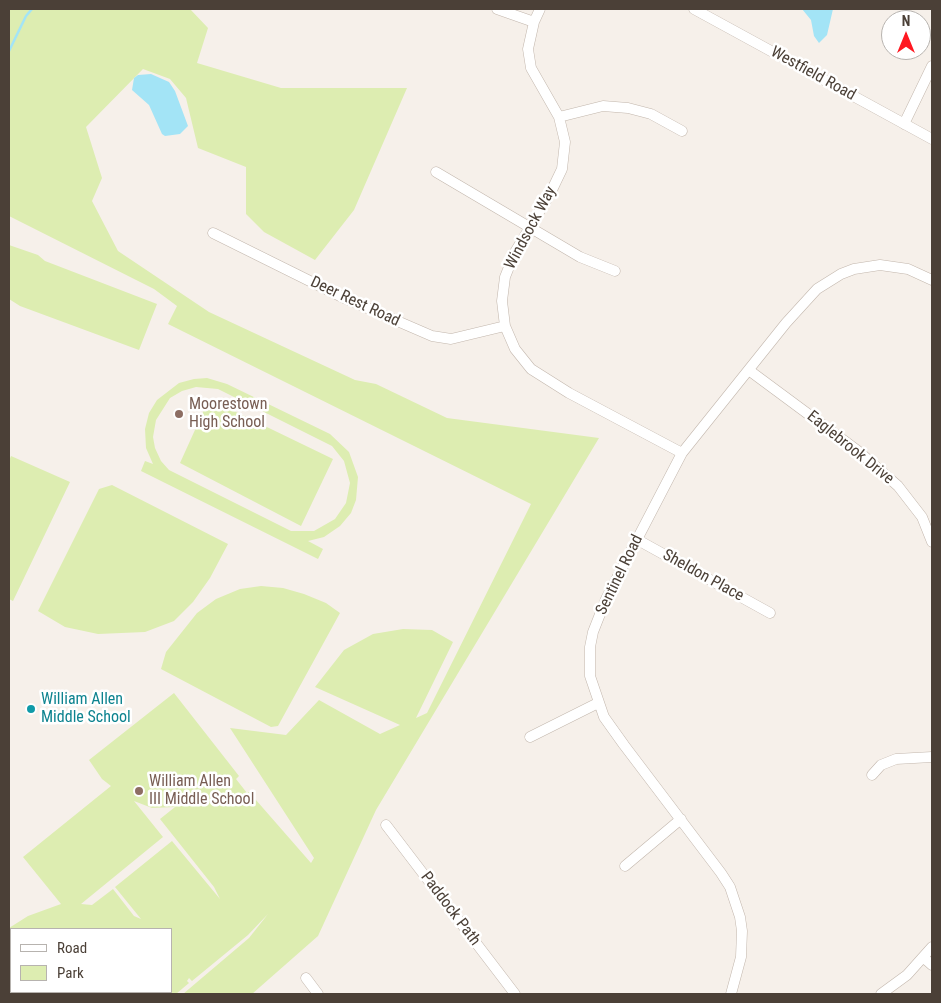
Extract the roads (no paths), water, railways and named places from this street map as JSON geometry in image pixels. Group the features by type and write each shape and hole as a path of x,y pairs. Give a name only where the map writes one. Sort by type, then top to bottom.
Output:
{"street":[{"path":"497,9 534,22"},
{"name":"Windsock Way","path":"540,9 534,22 528,49 531,68 558,117 565,142 562,169 550,194 515,252 505,277 502,301 505,326 514,349 531,369 569,393 682,453"},
{"name":"Westfield Road","path":"694,9 932,139"},
{"path":"904,124 932,66"},
{"path":"558,117 603,106 628,108 651,114 682,131"},
{"path":"436,172 580,258 615,271"},
{"name":"Deer Rest Road","path":"213,232 344,298 432,336 451,339 505,326"},
{"name":"Sentinel Road","path":"731,994 741,957 740,916 730,888 681,819 624,745 598,703 590,676 590,648 593,632 606,599 682,453 750,371 786,323 817,289 841,274 854,269 880,265 908,269 932,280"},
{"name":"Eaglebrook Drive","path":"750,371 858,451 898,486 922,518 932,542"},
{"name":"Sheldon Place","path":"636,539 770,613"},
{"path":"530,737 598,703"},
{"path":"872,775 881,765 896,759 932,757"},
{"path":"625,866 681,819"},
{"name":"Paddock Path","path":"386,824 515,994"},
{"path":"881,994 928,962 932,947"},
{"path":"306,978 318,994"}],"water":[{"path":"802,9 833,9 827,35 819,43 814,36 811,20"},
{"path":"151,74 169,82 175,91 188,126 180,134 165,136 162,134 149,105 132,90 134,78 138,75"}],"waterway":[{"path":"9,51 26,16 32,9"}],"place":[{"name":"Moorestown High School","path":"179,414"},
{"name":"William Allen Middle School","path":"31,709"},
{"name":"William Allen III Middle School","path":"139,791"}]}
